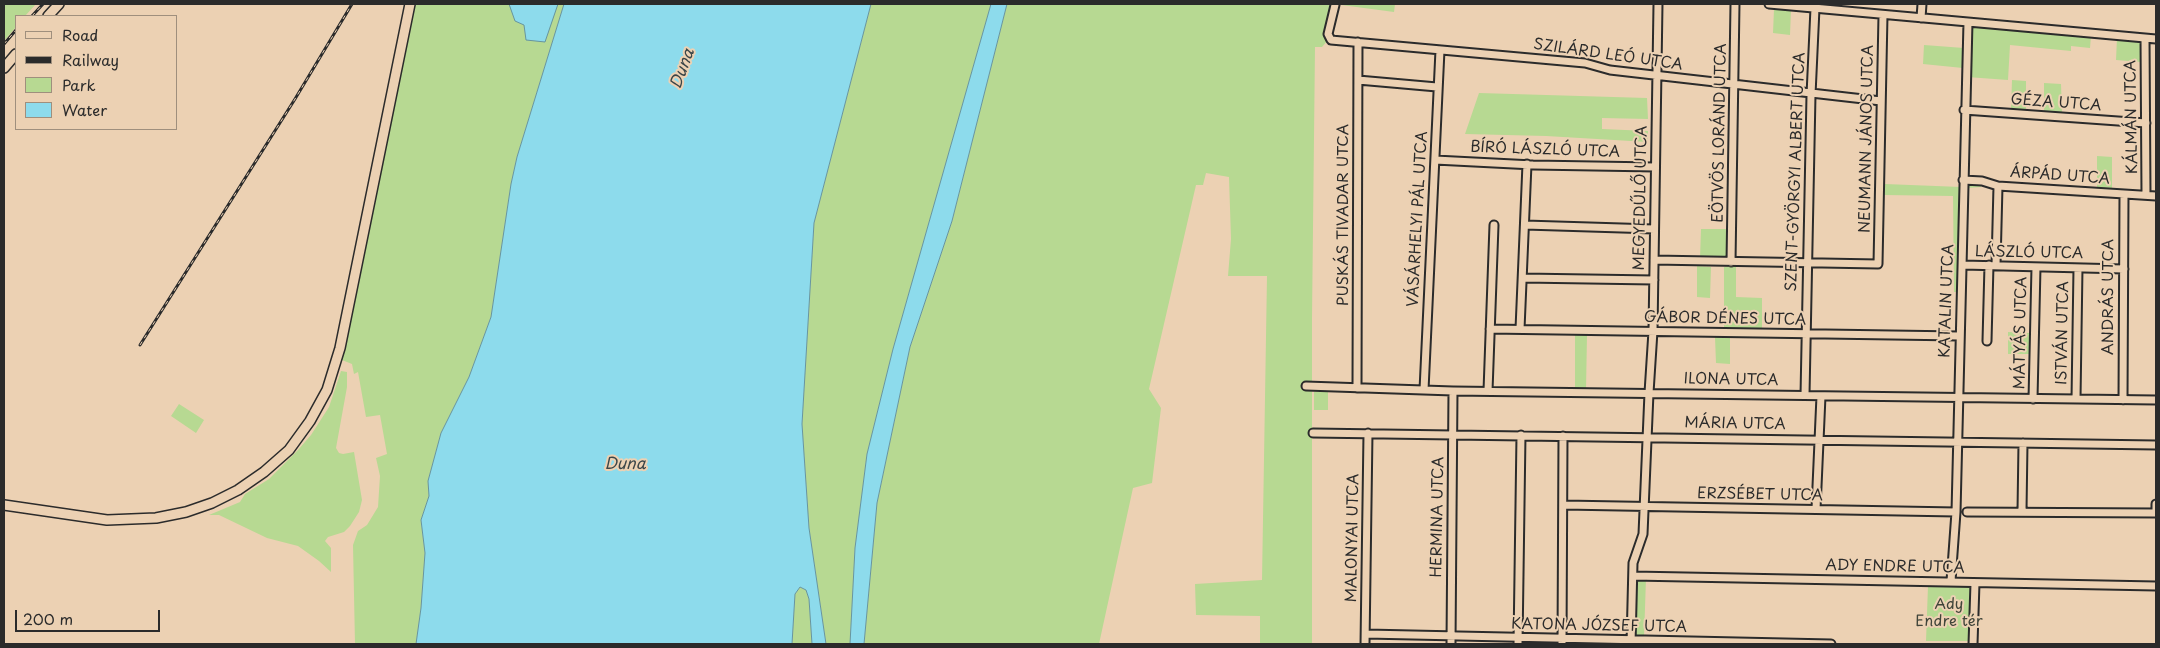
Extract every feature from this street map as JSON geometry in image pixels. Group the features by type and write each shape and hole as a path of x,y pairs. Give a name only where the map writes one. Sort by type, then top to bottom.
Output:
{"main road":[{"path":"49,15 59,4"},
{"path":"4,505 107,520 156,518 186,512 212,503 238,490 264,472 288,450 310,421 327,390 338,355 410,4"},
{"path":"4,68 15,55"}],"street":[{"name":"MEGYEDŰLŐ UTCA","path":"1631,642 1633,557 1643,534 1653,330 1658,4"},
{"name":"EÖTVÖS LORÁND UTCA","path":"1731,262 1735,4"},
{"path":"1769,4 2156,39"},
{"path":"1921,18 1922,4"},
{"name":"SZILÁRD LEÓ UTCA","path":"1334,5 1328,34 1331,40 1585,63 1598,68 1656,76 1811,95 1881,101"},
{"name":"SZENT-GYÖRGYI ALBERT UTCA","path":"1805,395 1811,95 1815,8"},
{"name":"NEUMANN JÁNOS UTCA","path":"1807,263 1878,264 1883,15"},
{"name":"KATALIN UTCA","path":"1951,581 1956,512 1959,336 1963,265 1964,110 1968,22"},
{"name":"KÁLMÁN UTCA","path":"2145,38 2146,195"},
{"name":"PUSKÁS TIVADAR UTCA","path":"1357,388 1358,42"},
{"name":"VÁSÁRHELYI PÁL UTCA","path":"1424,390 1440,50"},
{"path":"1358,80 1438,87"},
{"name":"GÉZA UTCA","path":"1964,110 2146,123"},
{"name":"BÍRÓ LÁSZLÓ UTCA","path":"1435,160 1655,167"},
{"path":"1520,328 1527,164"},
{"name":"ÁRPÁD UTCA","path":"1963,180 1982,180 1998,186 2156,196"},
{"path":"1987,341 1998,186"},
{"name":"ANDRÁS UTCA","path":"2123,400 2124,194"},
{"path":"1488,391 1494,225"},
{"path":"1525,225 1654,228"},
{"path":"1654,260 1807,263"},
{"name":"LÁSZLÓ UTCA","path":"1963,265 2124,269"},
{"name":"MÁTYÁS UTCA","path":"2033,399 2036,267"},
{"name":"ISTVÁN UTCA","path":"2076,399 2078,268"},
{"path":"1523,278 1654,280"},
{"name":"GÁBOR DÉNES UTCA","path":"1490,329 1959,336"},
{"name":"ILONA UTCA","path":"1306,386 1453,391 2156,400"},
{"name":"HERMINA UTCA","path":"1451,640 1453,391"},
{"path":"1816,510 1821,396"},
{"name":"MÁRIA UTCA","path":"1312,433 1368,432 2156,444"},
{"name":"MALONYAI UTCA","path":"1365,644 1368,432"},
{"path":"1518,641 1521,435"},
{"path":"1562,642 1563,436"},
{"path":"2022,511 2023,443"},
{"path":"1967,512 2156,513 2156,504"},
{"name":"ERZSÉBET UTCA","path":"1564,506 1956,512"},
{"name":"ADY ENDRE UTCA","path":"1633,576 2156,586"},
{"path":"1973,644 1974,583"},
{"name":"KATONA JÓZSEF UTCA","path":"1366,634 1451,640 1831,644"}],"green space":[{"path":"4,4 36,4 26,15 15,15 15,28 4,41"},
{"path":"414,4 564,4 517,157 511,184 491,317 469,377 441,433 428,481 429,496 421,520 425,553 416,644 355,644 353,545 358,531 367,525 378,507 380,476 376,458 387,454 380,415 366,417 358,372 354,374 352,364 342,360 341,357"},
{"path":"871,4 991,4 893,349 867,454 855,548 850,644 826,644 809,528 802,424 814,223"},
{"path":"1007,4 1334,4 1328,40 1322,47 1315,47 1312,318 1312,644 1260,644 1260,616 1196,615 1195,584 1262,580 1267,276 1228,276 1231,239 1229,177 1206,173 1203,185 1196,185 1149,389 1161,408 1152,483 1133,488 1099,644 864,644 877,503 910,347 952,221"},
{"path":"1334,4 1395,4 1394,12"},
{"path":"1774,9 1791,9 1790,35 1773,33"},
{"path":"1971,24 2091,36 2090,48 2071,46 2071,51 2010,45 2008,80 1967,77"},
{"path":"2117,38 2141,41 2141,62 2116,60"},
{"path":"1924,45 1964,48 1963,68 1923,64"},
{"path":"2012,80 2026,81 2026,111 2011,110"},
{"path":"2044,83 2061,84 2062,113 2044,111"},
{"path":"1479,93 1647,98 1648,119 1602,118 1602,129 1648,131 1648,142 1546,136 1465,134"},
{"path":"2097,156 2112,157 2112,188 2097,187"},
{"path":"1964,183 1981,183 1981,187 1966,188 1958,292 1954,292 1953,196 1884,195 1885,184 1961,187"},
{"path":"1701,229 1727,229 1728,260 1700,259"},
{"path":"1697,266 1711,267 1710,298 1697,297"},
{"path":"1736,266 1736,297 1762,298 1762,330 1724,328 1724,267"},
{"path":"2008,332 2029,333 2029,354 2008,354"},
{"path":"1575,335 1587,335 1586,390 1575,390"},
{"path":"1715,337 1730,337 1730,364 1716,363"},
{"path":"341,371 347,372 347,387 336,448 339,453 343,454 354,452 362,500 359,512 350,526 344,532 328,537 325,541 331,548 331,572 298,546 267,538 219,515 209,515 240,502 245,494 269,479 298,450 311,435 329,407"},
{"path":"1314,392 1328,392 1328,410 1314,410"},
{"path":"179,404 204,420 196,433 171,416"},
{"path":"1646,578 1644,638 1633,638 1636,579"},
{"name":"Ady Endre tér","path":"1928,586 1969,587 1972,590 1970,641 1926,641"},
{"path":"800,587 806,590 809,599 812,644 792,644 795,594"}],"water":[{"path":"509,4 558,4 545,42 526,40 524,25 515,21"},
{"name":"Duna","path":"564,4 871,4 814,223 802,424 809,528 826,644 812,644 809,599 806,590 800,587 795,594 792,644 416,644 425,553 421,520 429,496 428,481 441,433 469,377 491,317 511,184 517,157"},
{"path":"991,4 1007,4 952,221 910,347 877,503 864,644 850,644 855,548 867,454 893,349"}],"railway":[{"path":"33,15 43,4"},
{"path":"140,345 295,99 352,4"},
{"path":"4,44 15,31"}]}
